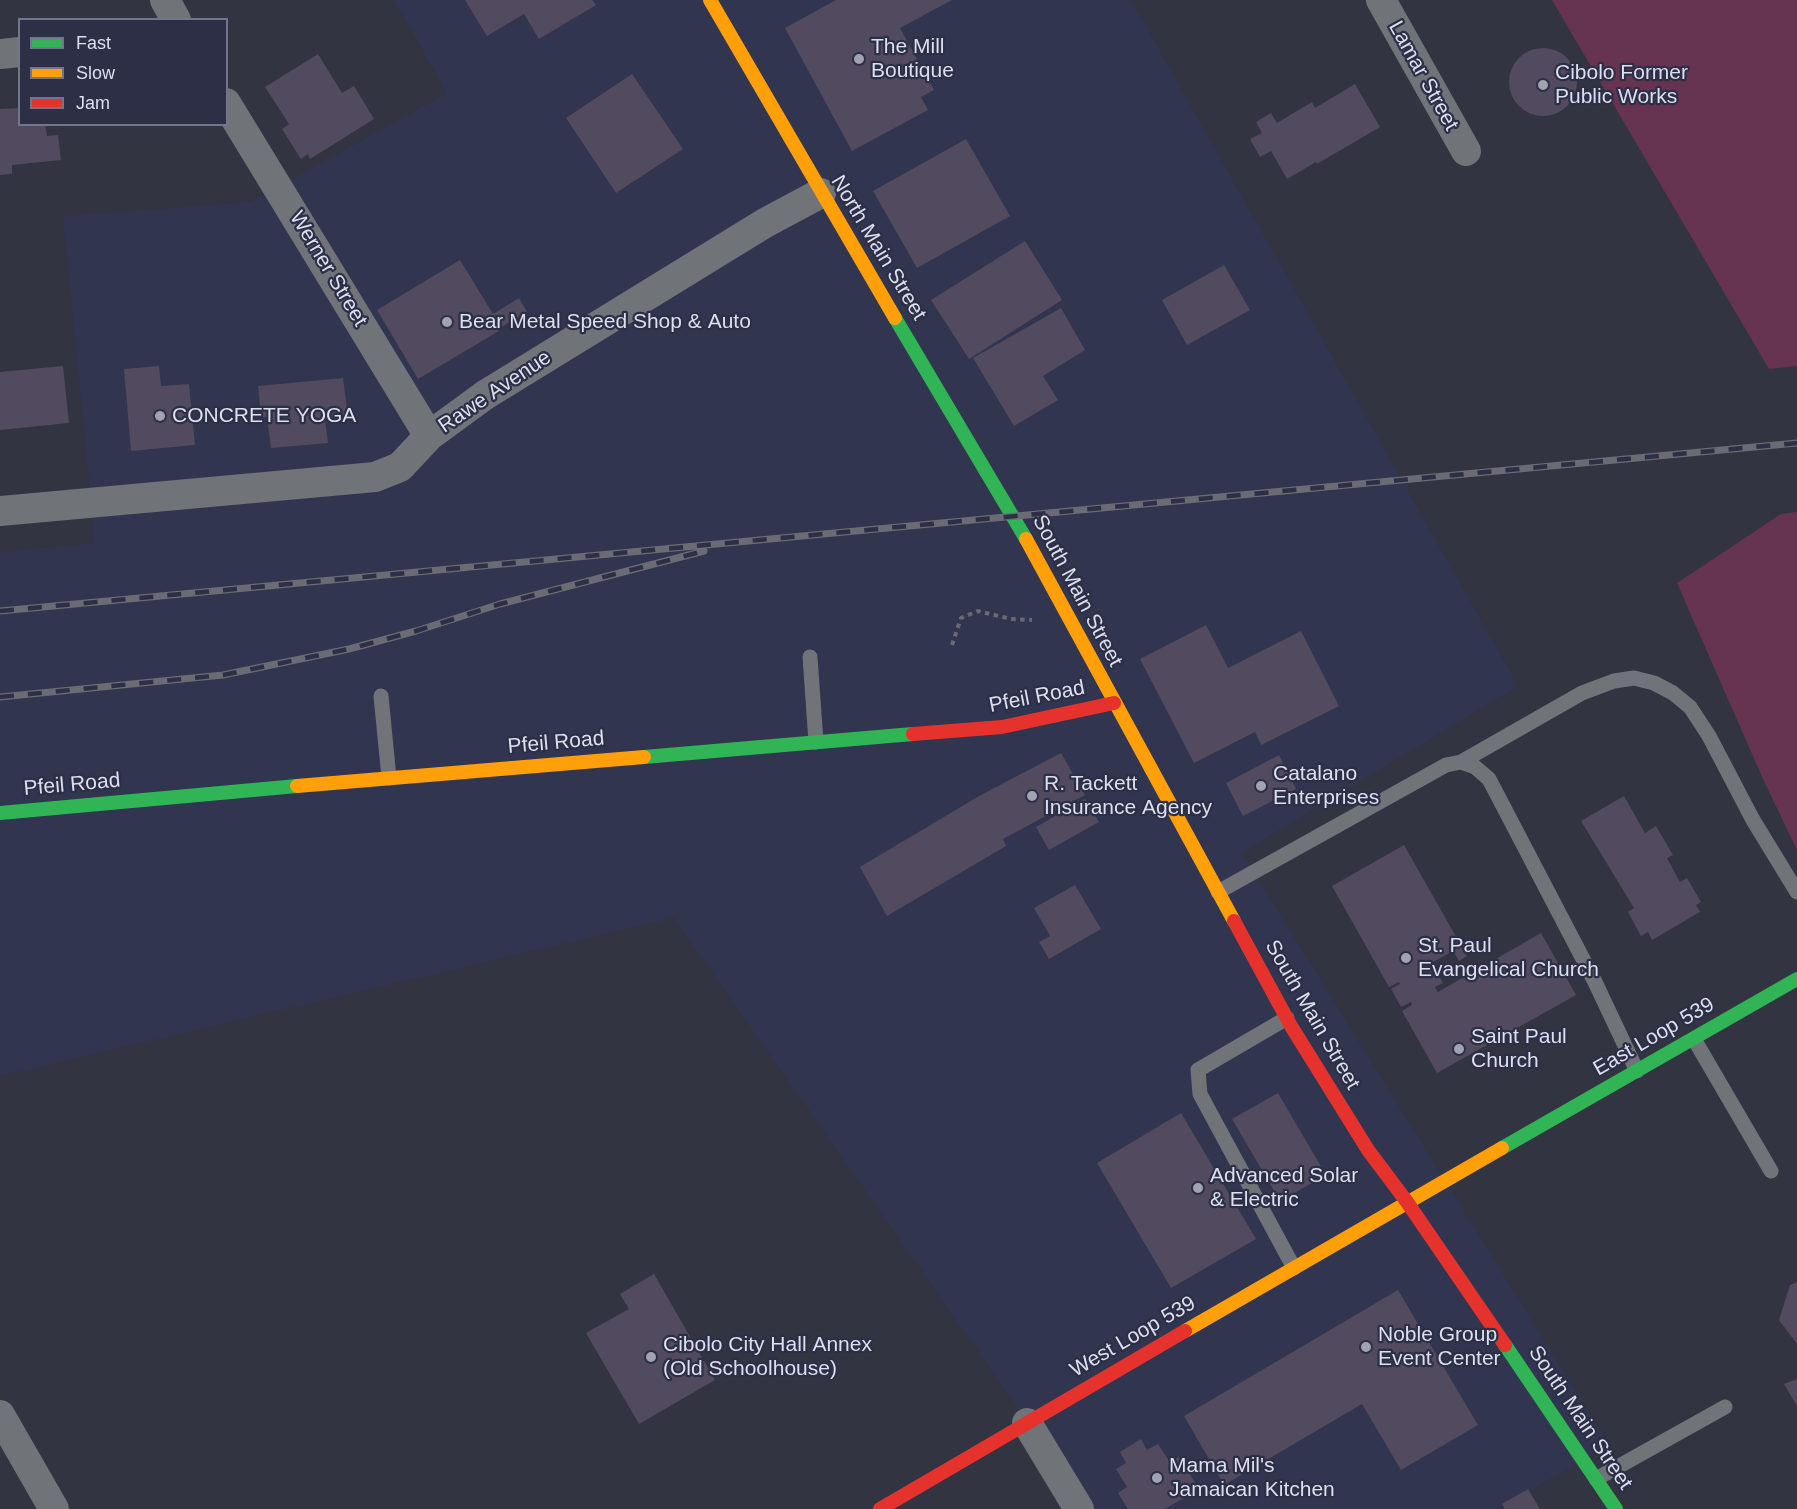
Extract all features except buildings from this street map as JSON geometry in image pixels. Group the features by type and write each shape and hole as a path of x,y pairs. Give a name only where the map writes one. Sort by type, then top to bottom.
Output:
{"street":[{"path":"165,0 175,18"},
{"name":"North Main Street","path":"710,0 821,193 1014,517"},
{"name":"Lamar Street","path":"1381,0 1466,152"},
{"path":"0,54 18,52"},
{"name":"Werner Street","path":"228,106 429,436"},
{"name":"Rawe Avenue","path":"0,512 375,477 400,467 429,436 485,395 765,224 821,193"},
{"name":"South Main Street","path":"1014,517 1287,1018 1368,1150 1407,1202 1616,1509"},
{"name":"Pfeil Road","path":"0,813 1002,727 1114,703"},
{"name":"East Loop 539","path":"1407,1202 1797,979"},
{"name":"West Loop 539","path":"880,1509 1407,1202"},
{"path":"0,1414 54,1509"},
{"path":"1027,1423 1079,1509"}],"lane":[{"path":"810,657 816,742"},
{"path":"1218,892 1446,765 1461,762 1582,693 1614,681 1634,678 1654,683 1673,693 1690,707 1710,736 1753,820 1797,892"},
{"path":"381,696 389,778"},
{"path":"1461,762 1475,766 1489,779 1595,982 1637,1071"},
{"path":"1287,1018 1198,1070 1200,1094 1294,1268"},
{"path":"1694,1039 1771,1171"},
{"path":"1596,1479 1725,1407"}],"path":[{"path":"952,645 961,618 978,611 1011,619 1033,620"}],"shaded area":[{"path":"394,0 1131,0 1518,686 1242,853 1609,1445 1498,1509 1089,1509 674,918 0,1076 0,552 95,543 63,216 251,202 447,93"},
{"path":"1552,0 1797,0 1797,366 1769,369"},
{"path":"1797,512 1797,850 1763,779 1677,583 1781,514"}],"railway":[{"path":"0,611 1797,443"},
{"path":"0,697 223,675 349,649 416,631 500,604 704,551"}],"traffic: fast":[{"path":"895,318 1026,539"},
{"path":"644,757 913,734"},
{"path":"0,813 297,786"},
{"path":"1502,1148 1797,979"},
{"path":"1505,1345 1616,1509"}],"traffic: slow":[{"path":"710,0 895,318"},
{"path":"1026,539 1234,921"},
{"path":"297,786 644,757"},
{"path":"1185,1331 1502,1148"}],"traffic: jam":[{"path":"913,734 1002,727 1114,703"},
{"path":"1234,921 1291,1026 1368,1150 1407,1202 1505,1345"},
{"path":"880,1509 1185,1331"}],"place":[{"name":"The Mill Boutique","path":"859,59"},
{"name":"Cibolo Former Public Works","path":"1543,85"},
{"name":"Bear Metal Speed Shop & Auto","path":"447,322"},
{"name":"CONCRETE YOGA","path":"160,416"},
{"name":"Catalano Enterprises","path":"1261,786"},
{"name":"R. Tackett Insurance Agency","path":"1032,796"},
{"name":"St. Paul Evangelical Church","path":"1406,958"},
{"name":"Saint Paul Church","path":"1459,1049"},
{"name":"Advanced Solar & Electric","path":"1198,1188"},
{"name":"Noble Group Event Center","path":"1366,1347"},
{"name":"Cibolo City Hall Annex (Old Schoolhouse)","path":"651,1357"},
{"name":"Mama Mil's Jamaican Kitchen","path":"1157,1478"}]}
